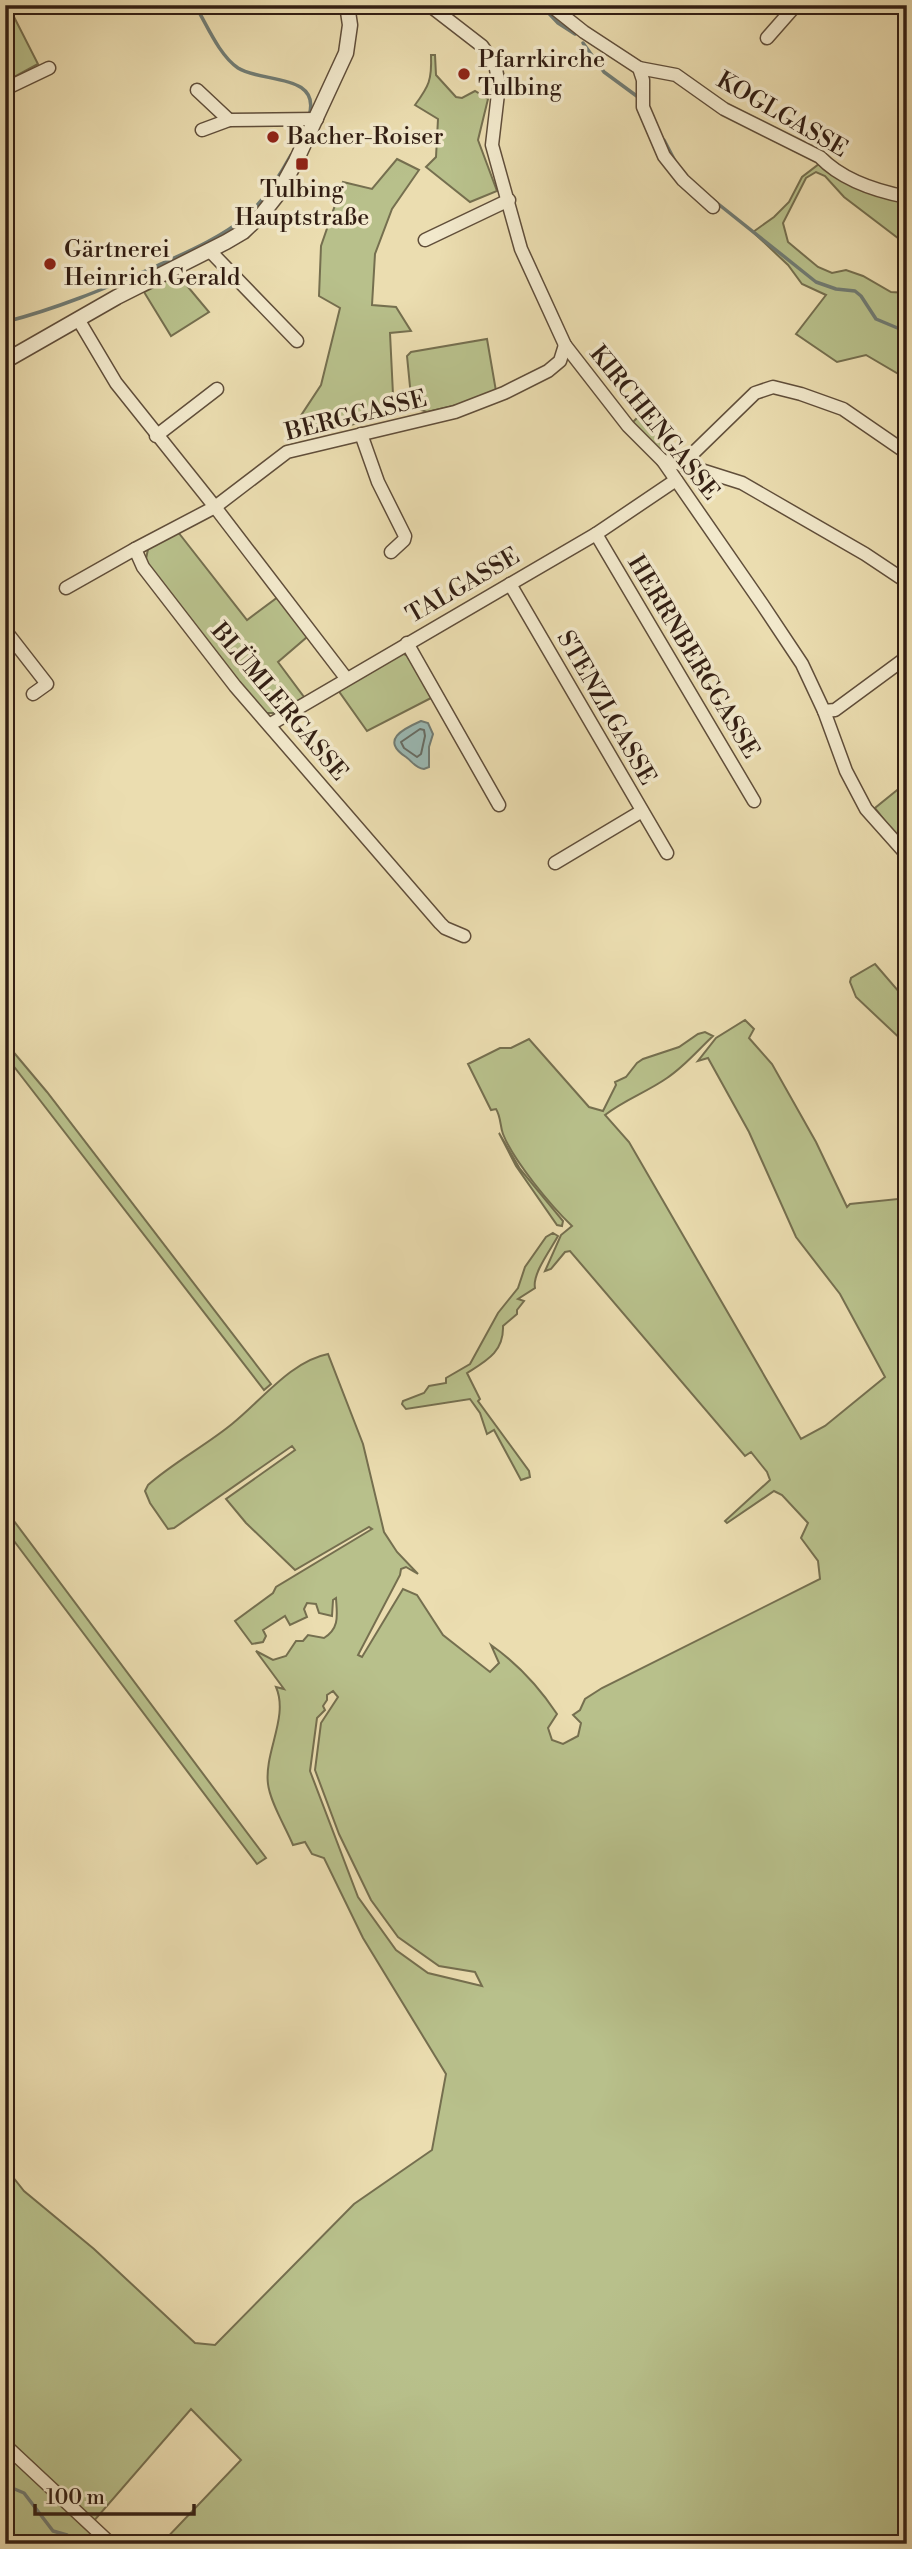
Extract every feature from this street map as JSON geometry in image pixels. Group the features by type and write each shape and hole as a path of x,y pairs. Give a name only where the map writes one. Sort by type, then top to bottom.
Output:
{"street":[{"path":"5,361 78,319 243,232 263,214 278,194 317,119 346,53 350,25 348,5"},
{"name":"KIRCHENGASSE","path":"429,5 482,46 495,64 499,85 492,145 521,249 565,345 628,426 663,461 802,664 824,711 846,771 866,809 907,855"},
{"path":"550,5 576,26 639,68 643,80 643,107 664,156 683,180 713,207"},
{"path":"767,38 796,5"},
{"path":"5,89 49,68"},
{"name":"KOGLGASSE","path":"639,68 676,75 724,109 820,157 828,165 852,178 878,191 907,197"},
{"path":"197,90 229,120"},
{"path":"202,130 229,120 317,119"},
{"path":"425,240 509,200"},
{"path":"209,250 297,341"},
{"path":"78,319 116,383 346,678"},
{"name":"BERGGASSE","path":"215,507 287,452 455,412 504,393 548,371 560,361 565,345"},
{"path":"682,464 755,393 768,387 801,394 844,410 907,453"},
{"path":"156,436 217,389"},
{"path":"361,434 378,482 405,536 391,552"},
{"path":"663,461 682,464 743,483 865,554 907,582"},
{"name":"TALGASSE","path":"269,725 596,534 677,480"},
{"path":"66,588 215,507"},
{"name":"HERRNBERGGASSE","path":"596,534 754,801"},
{"name":"BLÜMLERGASSE","path":"135,550 143,567 235,686 440,923 464,936"},
{"name":"STENZLGASSE","path":"510,584 667,853"},
{"path":"5,630 47,684 33,694"},
{"path":"407,643 499,805"},
{"path":"824,711 835,710 907,657"},
{"path":"555,863 642,811"},
{"path":"5,2445 111,2544"}],"green space":[{"path":"12,13 38,64 5,82 5,17"},
{"path":"431,55 435,55 436,75 456,97 462,98 475,91 488,99 478,140 497,191 470,202 426,167 436,157 438,119 415,105 429,82"},
{"path":"397,159 419,170 392,209 375,254 372,305 396,307 411,331 390,333 394,415 306,435 300,417 321,385 340,308 319,296 321,246 343,182 372,189"},
{"path":"819,164 907,200 907,245 844,197 825,176 816,172 806,178 783,223 788,242 818,267 832,273 846,270 891,292 907,293 907,379 866,355 837,362 796,334 826,295 802,284 788,265 753,232 789,202 802,177"},
{"path":"178,275 209,312 171,336 144,292"},
{"path":"487,339 496,391 461,404 427,412 412,407 407,356 411,352"},
{"path":"638,417 674,453 670,457 657,451 630,425"},
{"path":"178,532 247,620 278,597 307,637 278,662 304,697 277,713 265,713 251,701 149,569 146,559 148,549"},
{"path":"402,653 408,656 433,697 367,731 338,690"},
{"path":"907,782 907,839 902,843 875,808"},
{"path":"875,964 907,1001 907,1045 856,997 850,982 851,978"},
{"path":"745,1020 754,1029 749,1038 772,1064 816,1142 847,1207 850,1204 907,1198 907,2544 161,2544 241,2460 191,2409 92,2523 107,2544 5,2544 5,2167 24,2191 94,2249 195,2343 215,2345 354,2204 432,2150 446,2074 363,1938 324,1858 312,1854 305,1842 293,1845 269,1791 269,1760 280,1710 276,1687 284,1689 256,1651 273,1660 286,1656 296,1641 303,1641 308,1635 324,1638 335,1625 336,1598 333,1600 332,1616 319,1613 316,1604 307,1603 304,1609 307,1617 290,1625 285,1616 263,1630 266,1636 263,1642 252,1644 235,1621 273,1593 276,1587 372,1529 369,1527 295,1570 246,1523 226,1499 295,1450 292,1446 174,1528 168,1529 150,1503 145,1491 148,1485 232,1424 289,1373 314,1358 328,1354 363,1444 384,1532 397,1552 418,1574 406,1567 401,1569 358,1655 362,1657 403,1589 417,1595 443,1635 490,1672 499,1663 491,1645 527,1676 557,1714 548,1728 552,1740 563,1744 578,1736 581,1723 573,1715 580,1710 585,1699 602,1688 820,1579 818,1561 801,1538 808,1523 782,1495 774,1491 727,1523 725,1521 770,1480 751,1452 745,1456 570,1251 565,1252 551,1269 545,1271 561,1235 572,1226 515,1157 503,1134 498,1112 496,1109 491,1110 468,1064 500,1048 511,1048 529,1039 589,1107 603,1111 615,1082 626,1077 637,1063 679,1047 698,1034 705,1032 713,1036 674,1073 605,1115 629,1142 801,1439 825,1426 885,1377 840,1294 796,1237 749,1132 708,1058 698,1061 716,1038","holes":["333,1691 338,1697 321,1723 315,1770 339,1834 371,1900 398,1937 439,1966 475,1972 482,1986 428,1973 396,1950 358,1897 310,1771 317,1718 325,1710 323,1706 327,1695"]},
{"path":"5,1042 47,1092 271,1384 264,1390 5,1055"},
{"path":"499,1133 520,1169 563,1221 562,1226 557,1225 516,1166"},
{"path":"553,1233 558,1236 539,1269 535,1288 518,1299 524,1301 517,1314 503,1326 503,1335 497,1349 487,1360 467,1373 480,1399 478,1401 529,1471 530,1477 521,1480 494,1430 487,1434 480,1413 470,1399 406,1409 402,1404 403,1401 424,1393 429,1386 446,1383 446,1378 470,1364 498,1313 518,1288 525,1267 546,1237"},
{"path":"5,1509 266,1858 257,1864 5,1529"}],"water":[{"path":"421,721 428,723 433,734 429,747 429,767 424,769 416,766 398,751 395,745 401,731"}],"waterway":[{"path":"195,5 219,48 238,68 287,82 307,92 311,102 309,116"},
{"path":"541,5 558,23 575,34"},
{"path":"583,43 604,72 638,97"},
{"path":"664,140 675,161"},
{"path":"5,322 98,291 213,239 253,210 291,155"},
{"path":"712,199 816,282 836,289 855,291 876,319 907,332"},
{"path":"5,2485 24,2493 53,2531 67,2535 73,2544"}],"place":[{"name":"Pfarrkirche Tulbing","path":"464,74"},
{"name":"Bacher-Roiser","path":"273,137"},
{"name":"Tulbing Hauptstraße","path":"302,164"},
{"name":"Gärtnerei Heinrich Gerald","path":"50,264"}]}
